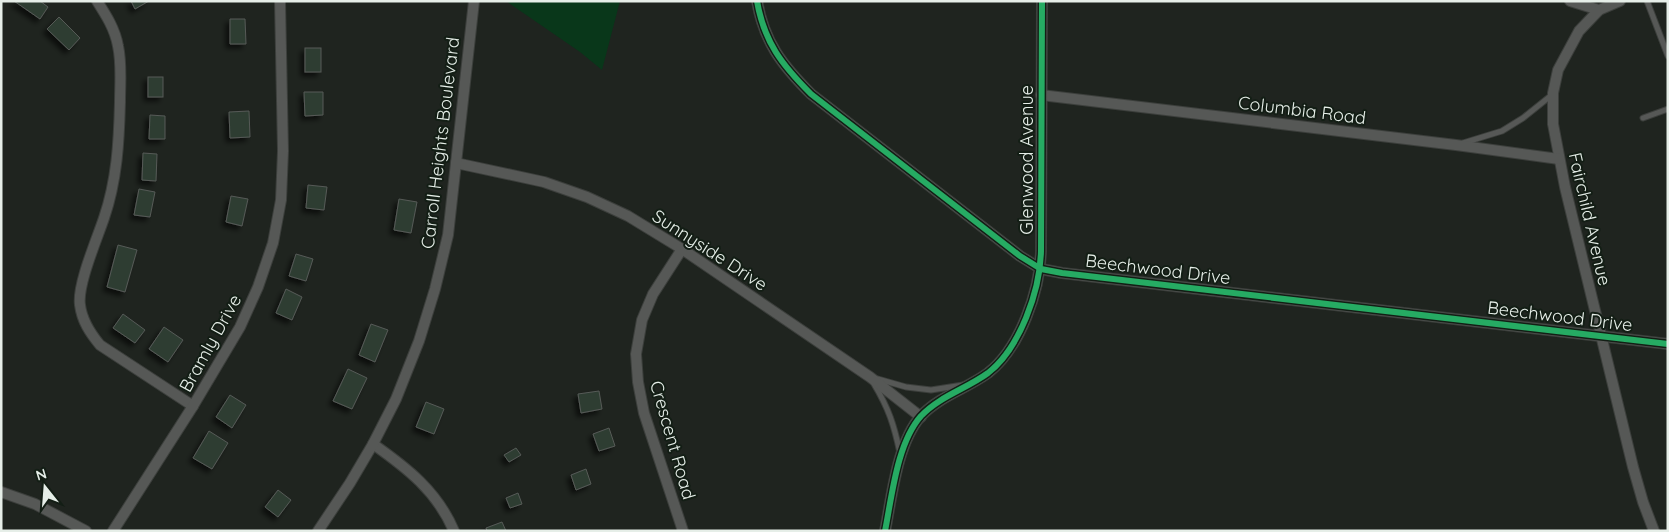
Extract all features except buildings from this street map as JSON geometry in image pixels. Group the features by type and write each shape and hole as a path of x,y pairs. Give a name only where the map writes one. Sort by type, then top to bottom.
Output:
{"street":[{"path":"97,1 110,22 118,44 120,65 119,138 116,170 109,203 81,286 80,304 83,317 90,333 100,345 193,406"},
{"name":"Bramly Drive","path":"113,531 193,406 240,327 258,287 273,243 281,200 283,152 280,1"},
{"name":"Carroll Heights Boulevard","path":"318,531 350,484 396,399 419,341 435,289 448,235 474,1"},
{"name":"Beechwood Drive","path":"757,1 760,17 779,59 811,94 1020,256 1041,269 1668,344"},
{"name":"Glenwood Avenue","path":"885,531 900,456 908,436 921,417 941,399 987,373 1005,356 1016,337 1037,288 1041,269 1042,1"},
{"path":"1570,1 1599,10 1620,1"},
{"name":"Fairchild Avenue","path":"1599,10 1579,31 1558,70 1553,93 1553,124 1559,159 1633,467 1654,531"},
{"name":"Columbia Road","path":"1041,95 1559,159"},
{"name":"Sunnyside Drive","path":"456,162 544,182 588,197 628,216 682,249 870,377 921,417"},
{"name":"Crescent Road","path":"682,249 653,294 642,320 636,354 638,382 644,413 683,531"},
{"path":"373,444 406,467 425,485 454,531"},
{"path":"1,492 35,504 86,531"}],"lane":[{"path":"1647,1 1668,56"},
{"path":"1456,145 1502,131 1523,118 1553,93"},
{"path":"1643,118 1668,109"},
{"path":"870,377 906,387 931,390 968,384"},
{"path":"870,377 886,405 894,424 900,456"}],"green space":[{"path":"506,1 620,1 602,70 580,52"}],"cycle path":[{"path":"757,1 764,29 776,52 791,73 811,94 1020,256 1041,269 1668,344"},
{"path":"885,531 901,455 913,427 928,409 980,379 999,362 1019,334 1032,301 1040,267 1041,251 1042,1"}]}
